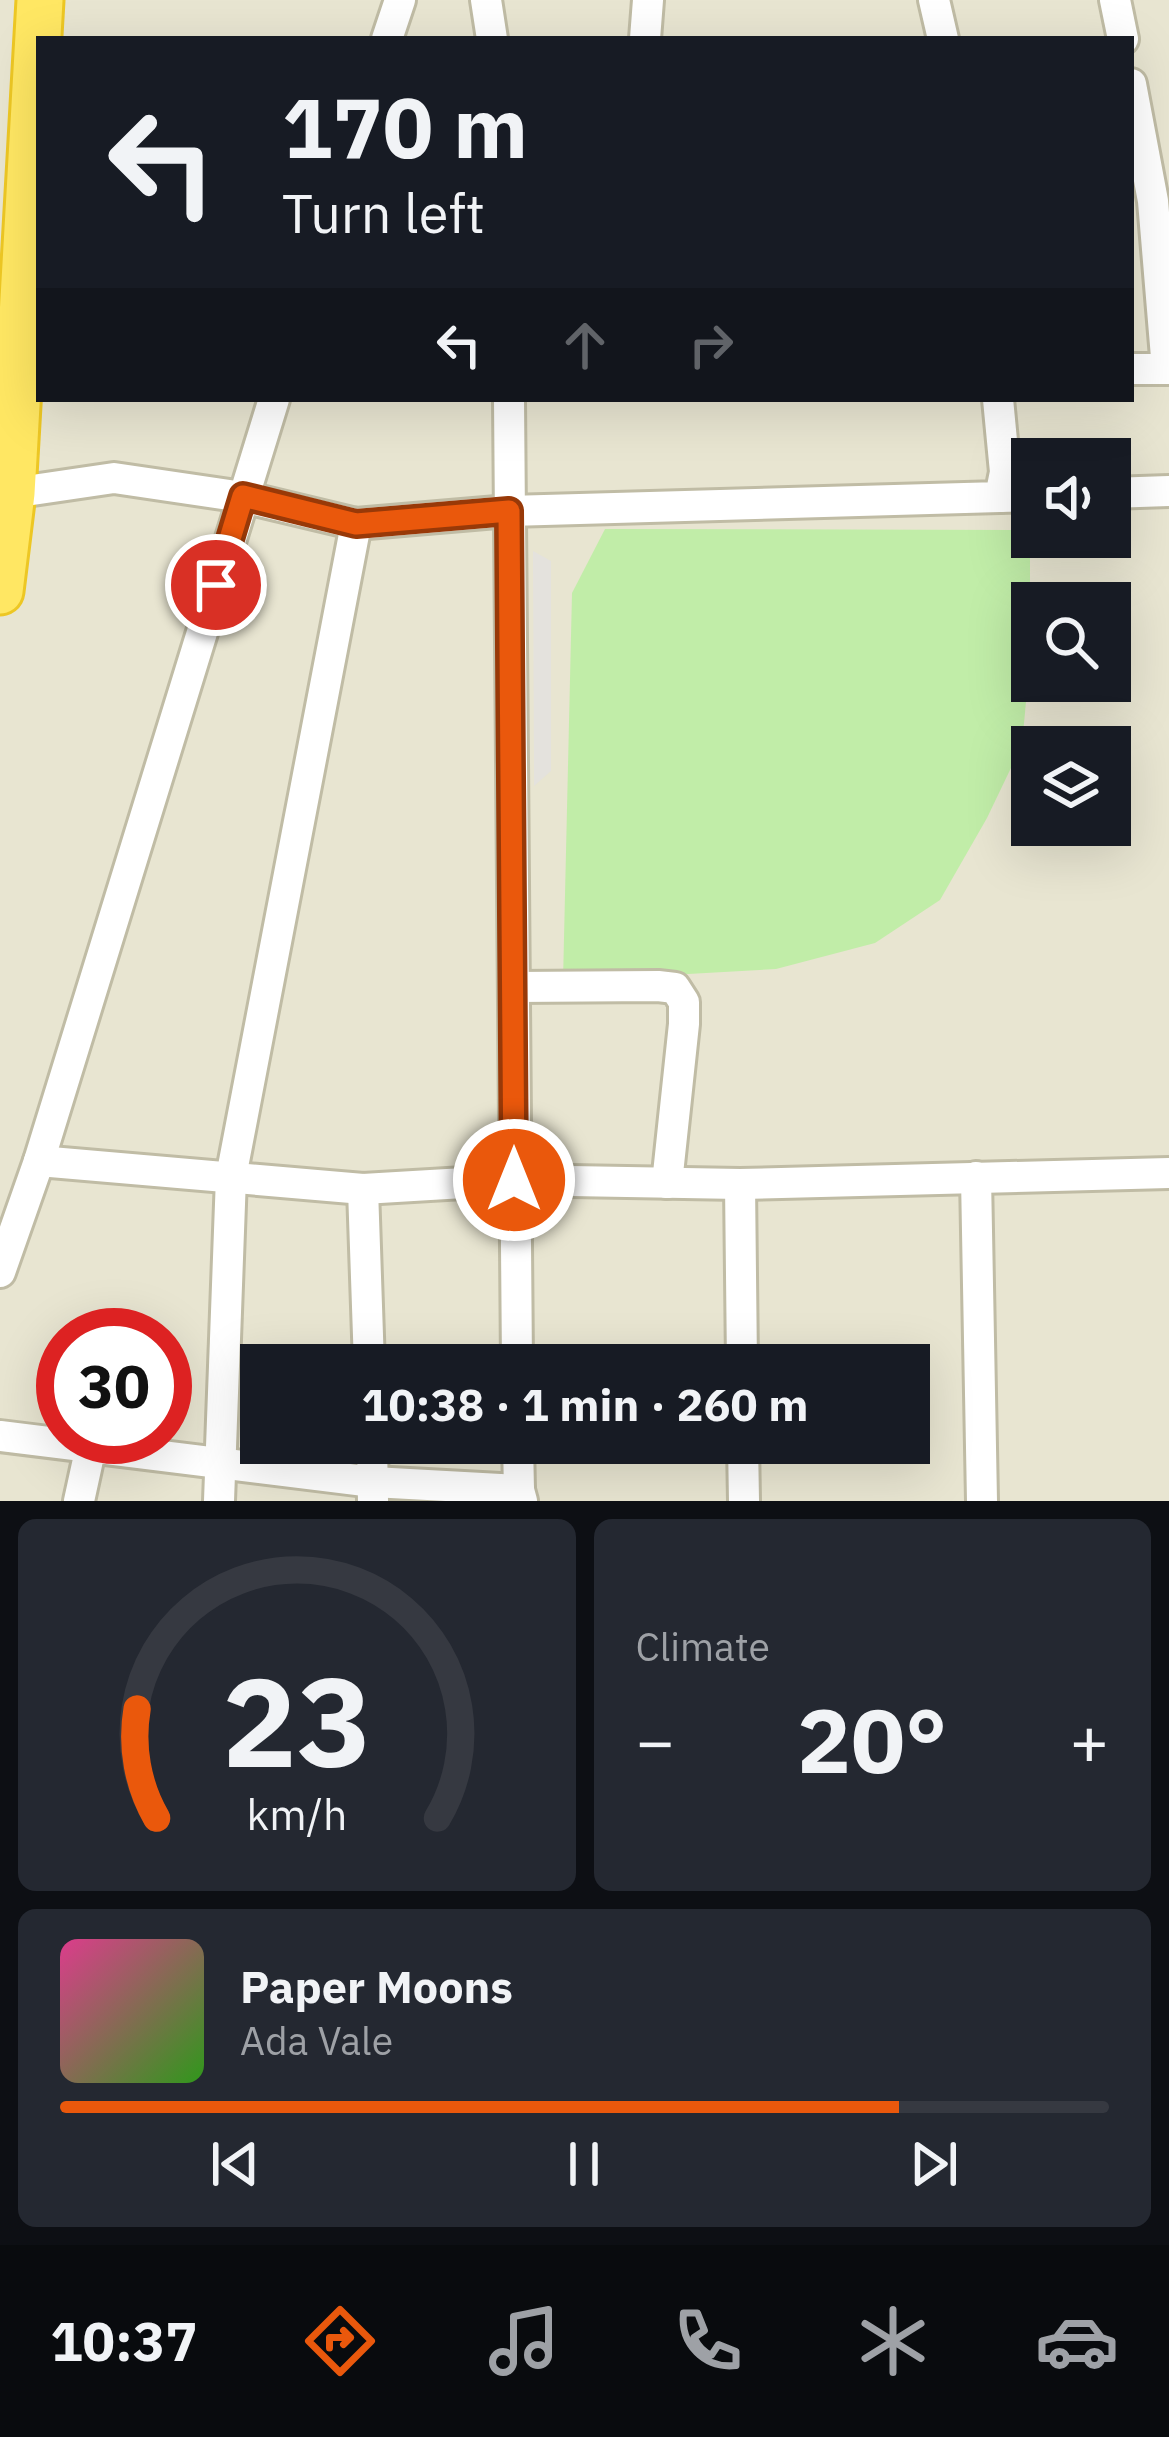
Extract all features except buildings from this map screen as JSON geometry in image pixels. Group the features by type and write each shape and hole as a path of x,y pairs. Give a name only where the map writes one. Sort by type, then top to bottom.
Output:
{"highway":[{"path":"38,36 40,0"},
{"path":"0,591 12,493 36,70"}],"street":[{"path":"388,36 400,0"},
{"path":"486,0 492,36"},
{"path":"646,36 648,0"},
{"path":"934,0 942,36"},
{"path":"1115,0 1122,36"},
{"path":"1134,100 1153,201 1168,369 1134,369"},
{"path":"0,1272 39,1161 273,402"},
{"path":"509,402 517,1344"},
{"path":"998,402 1005,472 1000,497"},
{"path":"12,493 114,478 243,496 356,524 509,511 1011,497"},
{"path":"1131,493 1169,491"},
{"path":"219,1501 231,1177 356,524"},
{"path":"514,987 674,988 684,1003 684,1024 667,1183"},
{"path":"39,1161 364,1189 514,1180 740,1184 1169,1173"},
{"path":"976,1177 982,1501"},
{"path":"740,1184 742,1344"},
{"path":"364,1189 369,1344"},
{"path":"0,1436 36,1440"},
{"path":"192,1459 374,1491 520,1495 519,1464"},
{"path":"79,1501 87,1464"},
{"path":"743,1464 744,1501"}],"shaded area":[{"path":"0,0 1169,0 1169,1501 0,1501"},
{"path":"533,551 551,561 551,771 534,786"}],"green space":[{"path":"605,529 1011,530 1011,558 1030,558 1030,582 1011,582 1011,702 1026,702 1024,726 1011,726 1011,768 940,900 875,943 776,969 563,981 572,593"}],"route":[{"path":"216,585 243,496 356,524 509,511 514,1180"}]}
